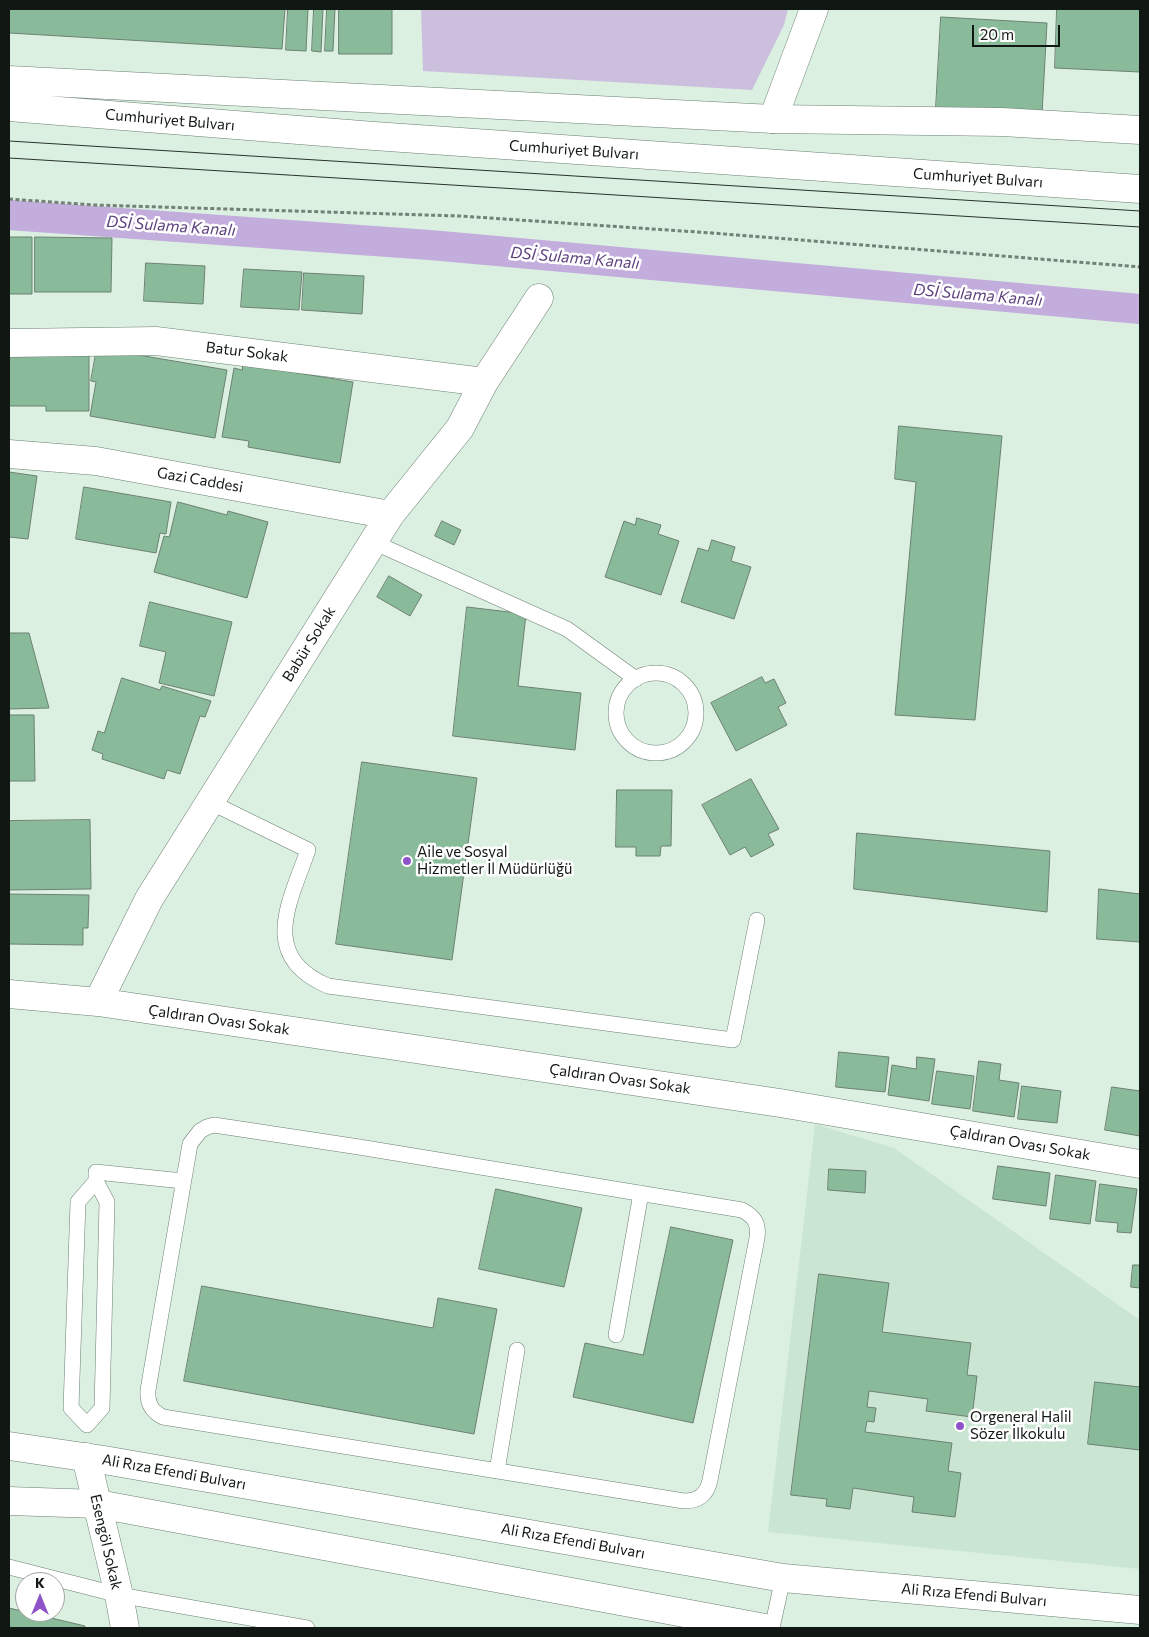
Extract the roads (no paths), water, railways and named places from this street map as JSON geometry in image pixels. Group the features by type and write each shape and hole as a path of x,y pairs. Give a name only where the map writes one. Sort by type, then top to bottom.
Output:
{"main road":[{"path":"773,119 814,9"},
{"name":"Cumhuriyet Bulvarı","path":"9,80 773,119 1002,122 1140,130"},
{"name":"Cumhuriyet Bulvarı","path":"9,107 384,137 1140,189"},
{"name":"Babür Sokak","path":"98,1002 149,899 390,515 460,428 484,382 539,298"},
{"name":"Batur Sokak","path":"9,344 156,341 484,382"},
{"name":"Gazi Caddesi","path":"9,454 96,461 390,515"},
{"name":"Çaldıran Ovası Sokak","path":"9,994 98,1002 799,1106 1140,1164"},
{"name":"Ali Rıza Efendi Bulvarı","path":"9,1446 86,1457 783,1578 1140,1610"},
{"name":"Esengöl Sokak","path":"86,1457 125,1628"},
{"path":"9,1501 98,1504 765,1628"}],"lane":[{"path":"373,542 567,629 636,679"},
{"path":"660,673 672,677 683,684 691,693 696,704 696,717 693,729 686,740 677,748 665,752 652,753 640,750 622,734 617,722 616,709 626,687 636,679 648,674 660,673"},
{"path":"210,802 308,850 285,916 284,928 289,952 296,963 310,977 328,986 733,1040 756,920"},
{"path":"222,1125 641,1193 742,1210 750,1214 756,1221 758,1230 709,1487 700,1498 684,1501 163,1418 150,1407 147,1399 148,1390 190,1144 194,1137 206,1127 222,1125"},
{"path":"96,1177 107,1202 102,1408 87,1425 71,1408 78,1202 96,1177"},
{"path":"96,1177 183,1181"},
{"path":"616,1334 641,1193"},
{"path":"497,1471 516,1350"},
{"path":"9,1567 119,1595 307,1628"},
{"path":"772,1628 783,1578"}],"waterway":[{"name":"DSİ Sulama Kanalı","path":"9,215 430,245 1140,309"}],"tram line":[{"path":"9,141 1140,211"},
{"path":"9,158 1140,227"}],"place":[{"name":"Aile ve Sosyal Hizmetler İl Müdürlüğü","path":"407,861"},
{"name":"Orgeneral Halil Sözer İlkokulu","path":"960,1426"}]}
